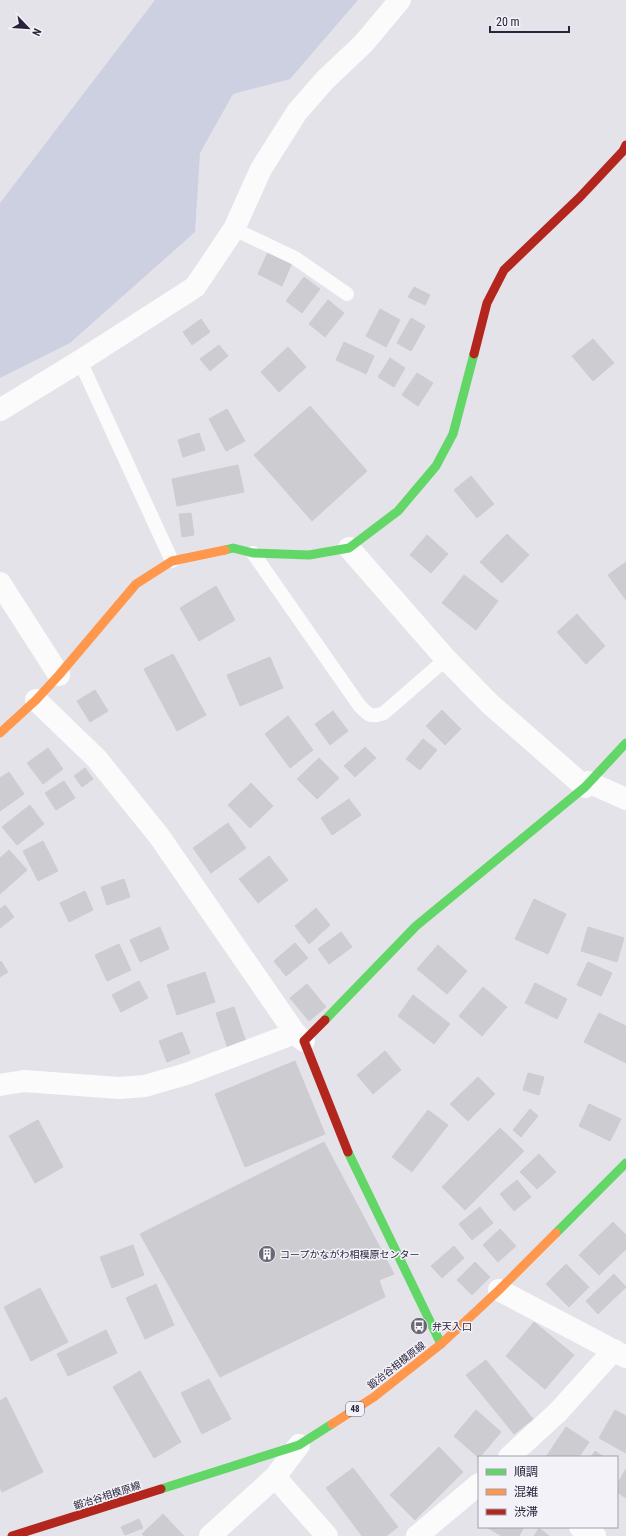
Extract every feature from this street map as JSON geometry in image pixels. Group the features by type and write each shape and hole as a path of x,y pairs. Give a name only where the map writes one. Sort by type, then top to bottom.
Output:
{"street":[{"path":"0,410 80,361 195,287 234,229 260,168 297,112 324,80 364,43 400,0"},
{"path":"0,733 36,700 59,675 136,584 172,561 233,548 253,553 309,555 349,548 398,511 436,466 453,434 487,303 504,270 580,197 623,151 626,145"},
{"path":"349,548 446,658 490,704 587,785 626,799"},
{"path":"0,583 59,675"},
{"path":"36,700 97,759 159,836 300,1037 344,1144 441,1344"},
{"path":"0,1085 24,1081 119,1088 145,1086 300,1037 416,926 587,785 626,743"},
{"name":"鍛冶谷相模原線","path":"12,1536 299,1445 374,1397 441,1344 499,1290 626,1163"},
{"path":"499,1290 620,1354 510,1456"},
{"path":"210,1536 275,1476 299,1445"},
{"path":"275,1476 327,1536"},
{"path":"417,1536 478,1485"},
{"path":"582,1528 595,1536"}],"lane":[{"path":"234,229 295,258 347,294"},
{"path":"80,361 172,561"},
{"path":"253,553 359,706 367,714 377,716 384,713 446,658"}],"shaded area":[{"path":"155,0 358,0 290,79 233,94 200,153 195,232 70,343 0,378 0,203"}],"building":[{"path":"268,252 292,263 282,286 258,274"},
{"path":"304,277 320,289 302,313 286,301"},
{"path":"414,287 430,295 425,305 408,297"},
{"path":"328,300 344,313 325,337 309,324"},
{"path":"380,309 400,320 386,347 366,336"},
{"path":"411,318 425,326 411,351 397,343"},
{"path":"201,319 210,332 192,345 183,332"},
{"path":"593,339 614,363 593,381 572,356"},
{"path":"344,342 374,356 366,374 336,360"},
{"path":"219,345 228,356 210,371 200,359"},
{"path":"288,347 306,367 279,392 261,372"},
{"path":"390,358 405,368 394,387 378,377"},
{"path":"417,373 433,383 418,406 402,395"},
{"path":"310,406 367,471 312,521 254,455"},
{"path":"227,409 245,441 226,451 209,419"},
{"path":"199,433 205,450 183,457 178,440"},
{"path":"238,465 244,492 177,506 172,479"},
{"path":"471,476 494,504 477,518 454,490"},
{"path":"191,513 194,535 182,537 179,514"},
{"path":"507,534 529,555 502,583 480,562"},
{"path":"427,535 448,554 431,573 410,555"},
{"path":"626,562 626,600 608,575"},
{"path":"464,575 498,601 476,630 442,603"},
{"path":"216,586 235,620 199,641 180,608"},
{"path":"577,614 605,646 586,664 557,632"},
{"path":"173,654 206,715 177,731 144,669"},
{"path":"270,657 283,688 240,706 227,675"},
{"path":"95,690 108,711 90,722 77,701"},
{"path":"442,710 461,729 445,745 426,726"},
{"path":"333,711 348,731 330,745 315,724"},
{"path":"288,716 313,750 290,768 265,734"},
{"path":"423,739 437,750 420,770 406,759"},
{"path":"365,747 376,758 355,777 344,766"},
{"path":"48,748 63,769 43,784 27,763"},
{"path":"319,758 339,778 317,799 297,779"},
{"path":"85,768 93,779 82,787 74,776"},
{"path":"9,772 24,794 0,811 0,778"},
{"path":"64,781 75,798 56,810 45,793"},
{"path":"251,783 273,806 250,828 228,805"},
{"path":"349,799 361,815 332,835 321,818"},
{"path":"30,805 44,824 17,845 2,827"},
{"path":"228,823 246,848 211,873 193,848"},
{"path":"43,841 58,871 38,881 23,851"},
{"path":"9,850 27,870 0,894 0,858"},
{"path":"269,856 288,880 258,903 239,879"},
{"path":"124,879 130,897 107,905 101,887"},
{"path":"85,891 93,910 69,922 60,903"},
{"path":"534,899 566,914 548,954 515,939"},
{"path":"5,905 14,917 0,928 0,909"},
{"path":"316,908 330,925 309,944 295,926"},
{"path":"160,927 169,949 140,962 130,940"},
{"path":"588,927 624,938 617,962 581,951"},
{"path":"341,932 352,947 329,964 318,949"},
{"path":"295,943 308,958 286,976 274,961"},
{"path":"119,944 131,970 107,981 95,955"},
{"path":"438,945 467,971 447,994 417,969"},
{"path":"1,961 8,972 0,977 0,962"},
{"path":"588,962 612,973 601,996 577,985"},
{"path":"205,972 215,1002 177,1015 167,985"},
{"path":"139,981 148,998 121,1012 112,995"},
{"path":"535,983 567,999 557,1019 525,1003"},
{"path":"307,984 326,1007 309,1021 290,998"},
{"path":"483,987 507,1007 482,1036 459,1016"},
{"path":"413,995 450,1024 434,1044 398,1016"},
{"path":"234,1007 246,1042 228,1049 216,1013"},
{"path":"599,1013 626,1026 626,1063 584,1042"},
{"path":"182,1032 190,1053 167,1062 159,1041"},
{"path":"385,1051 401,1070 373,1094 357,1075"},
{"path":"295,1061 325,1134 245,1167 215,1094"},
{"path":"528,1073 544,1077 539,1095 523,1090"},
{"path":"478,1077 495,1094 468,1121 450,1104"},
{"path":"589,1104 621,1119 610,1141 579,1126"},
{"path":"530,1109 538,1116 521,1137 513,1130"},
{"path":"428,1110 448,1125 412,1172 392,1157"},
{"path":"38,1120 63,1167 35,1183 9,1136"},
{"path":"500,1128 524,1151 465,1210 442,1187"},
{"name":"コープかながわ相模原センター","path":"324,1142 394,1274 379,1280 385,1297 220,1377 140,1234"},
{"path":"539,1154 556,1172 537,1189 520,1172"},
{"path":"517,1180 531,1197 514,1211 500,1194"},
{"path":"480,1207 493,1223 472,1240 459,1224"},
{"path":"613,1222 626,1235 626,1249 599,1275 579,1255"},
{"path":"500,1229 516,1246 498,1262 483,1245"},
{"path":"133,1245 144,1275 112,1288 100,1257"},
{"path":"454,1246 464,1258 442,1278 431,1266"},
{"path":"475,1262 490,1277 472,1295 457,1280"},
{"path":"566,1264 589,1287 569,1307 546,1284"},
{"path":"614,1274 626,1287 598,1314 586,1301"},
{"path":"156,1284 174,1325 145,1339 126,1298"},
{"path":"40,1288 68,1342 31,1361 4,1307"},
{"path":"534,1322 574,1355 545,1389 506,1356"},
{"path":"106,1330 117,1353 68,1376 57,1354"},
{"path":"486,1360 533,1419 514,1434 466,1375"},
{"path":"140,1371 181,1442 154,1458 113,1387"},
{"path":"209,1379 231,1419 202,1434 181,1393"},
{"path":"6,1397 43,1472 2,1492 0,1487 0,1401"},
{"path":"476,1410 501,1432 481,1456 478,1457 454,1436"},
{"path":"615,1410 626,1416 626,1453 599,1438"},
{"path":"566,1427 589,1442 580,1456 547,1456"},
{"path":"439,1447 463,1472 415,1520 390,1495"},
{"path":"595,1451 602,1456 592,1456"},
{"path":"353,1468 398,1527 386,1536 362,1536 326,1488"},
{"path":"626,1469 626,1498 618,1493 618,1482"},
{"path":"163,1514 184,1536 144,1536 142,1534"},
{"path":"139,1519 143,1528 125,1535 121,1527"},
{"path":"488,1528 523,1528 519,1536 502,1536"},
{"path":"539,1528 549,1536 534,1536"}],"traffic: fast":[{"path":"225,550 233,548 253,553 309,555 349,548 398,511 436,466 453,434 474,354"},
{"path":"325,1020 416,926 585,787 626,743"},
{"path":"348,1152 441,1344"},
{"path":"556,1233 626,1163"},
{"path":"161,1489 299,1445 332,1424"}],"traffic: slow":[{"path":"0,733 36,700 59,675 136,584 172,561 225,550"},
{"path":"332,1424 374,1397 441,1344 499,1290 556,1233"}],"traffic: jam":[{"path":"474,354 487,303 504,270 580,197 623,151 626,145"},
{"path":"325,1020 304,1041 348,1152"},
{"path":"12,1536 161,1489"}],"place":[{"name":"コープかながわ相模原センター","path":"267,1254"},
{"name":"弁天入口","path":"419,1326"}]}
